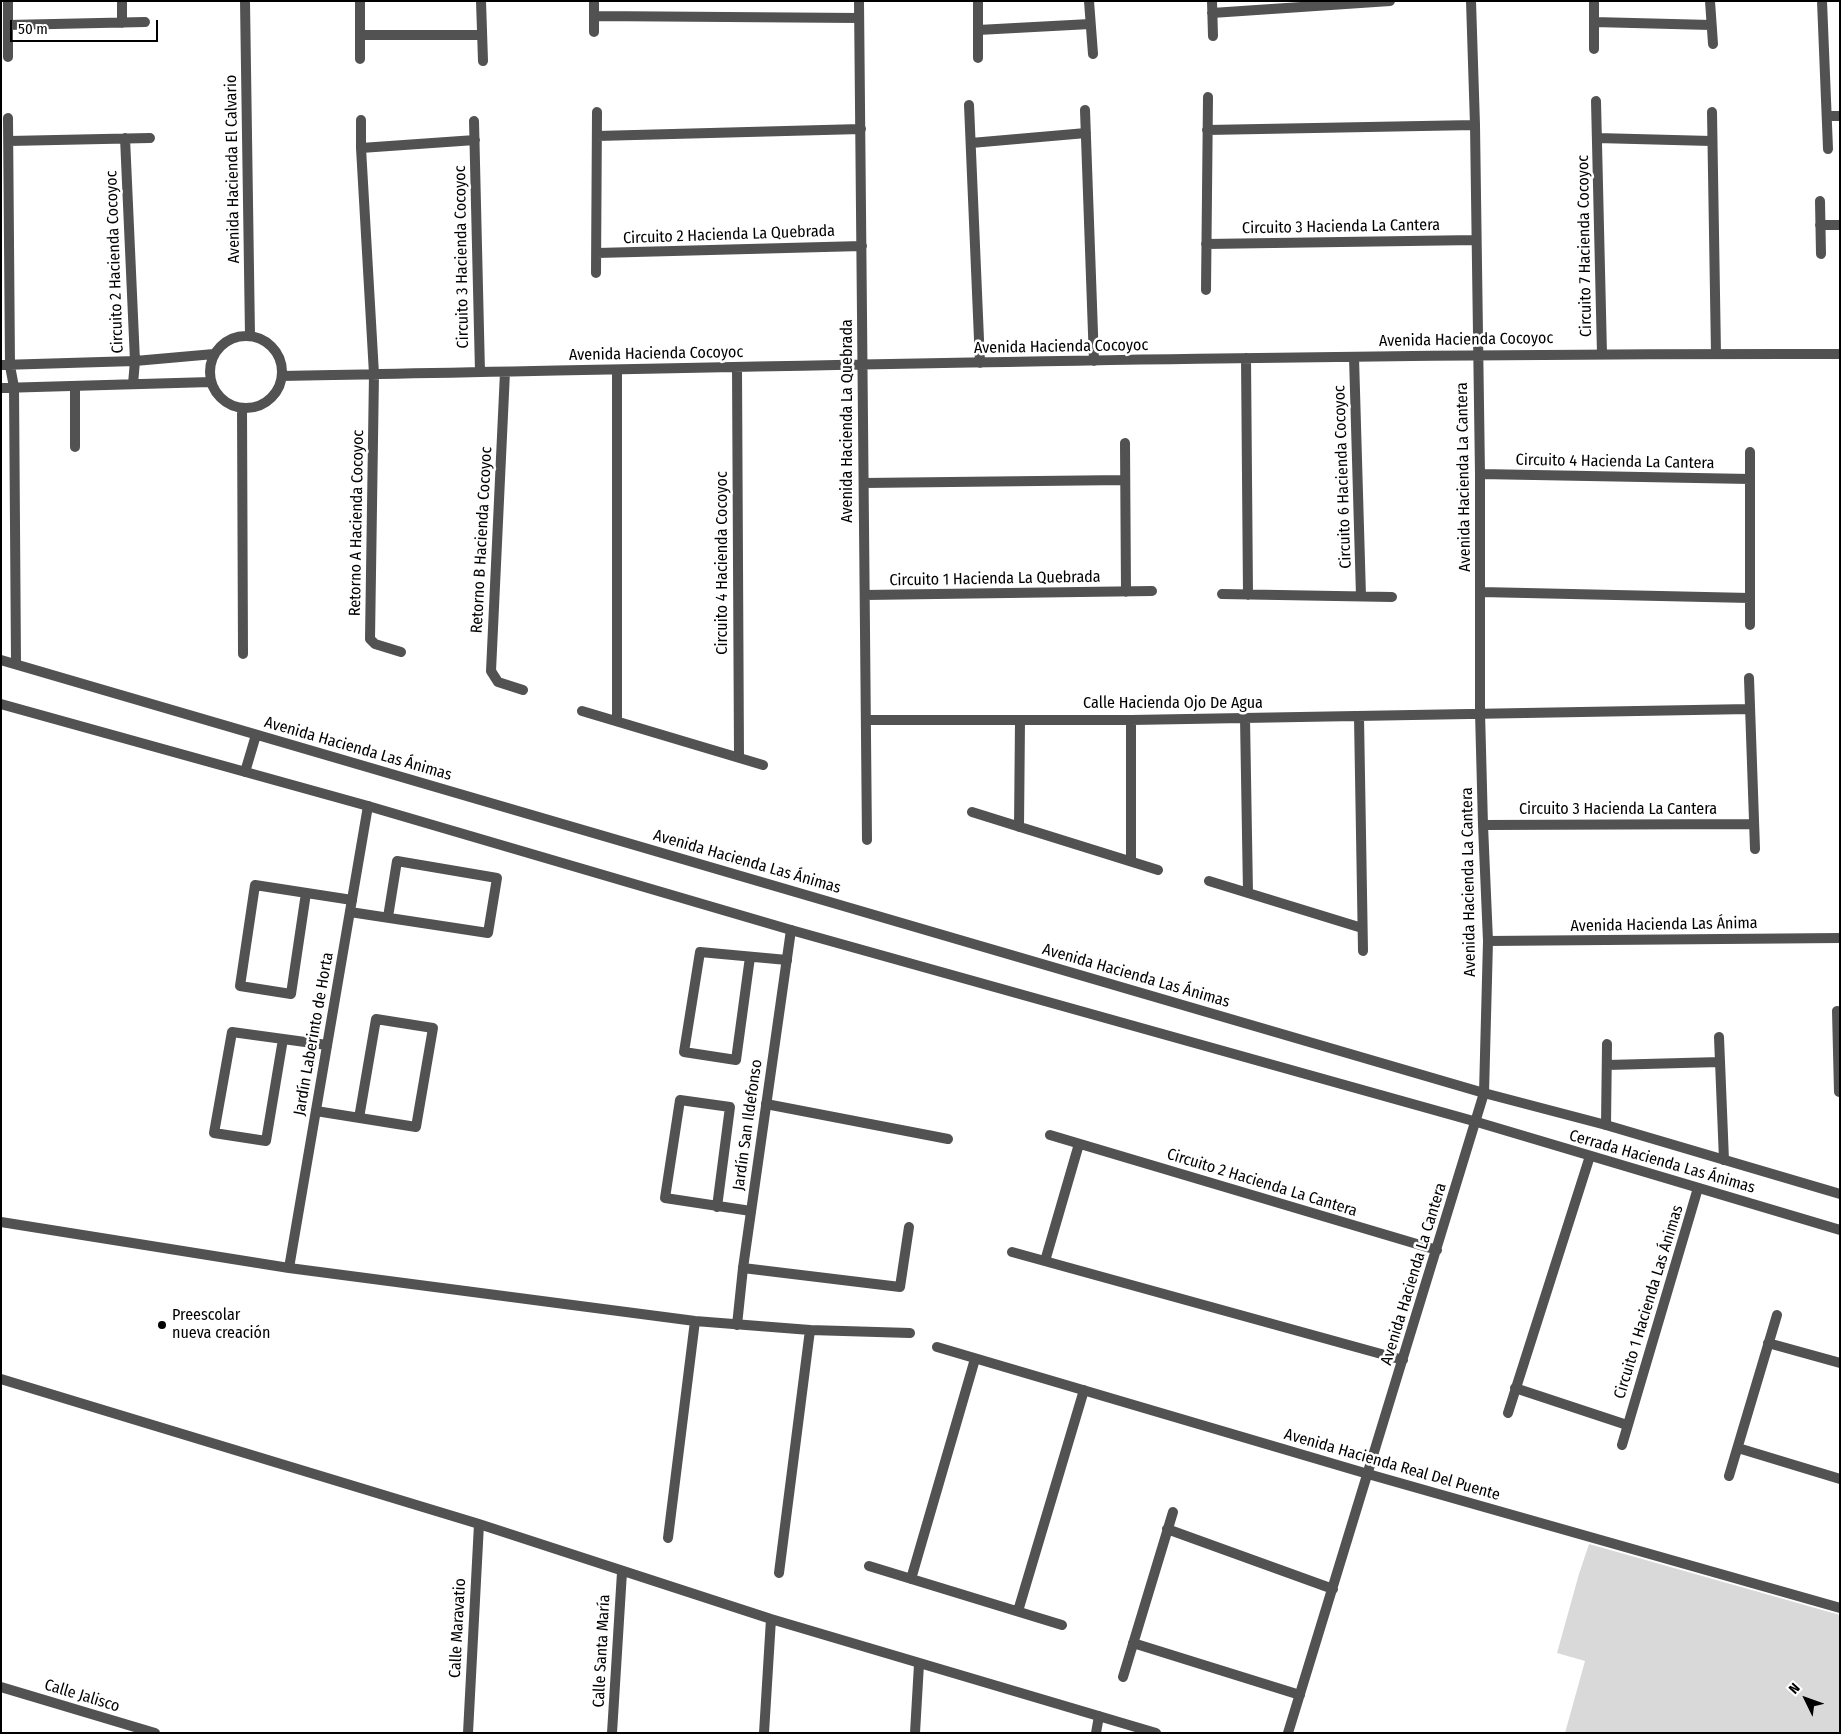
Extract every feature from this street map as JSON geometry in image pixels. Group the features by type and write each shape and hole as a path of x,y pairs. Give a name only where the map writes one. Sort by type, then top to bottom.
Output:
{"street":[{"path":"8,1 8,57"},
{"path":"122,1 122,23"},
{"name":"Avenida Hacienda El Calvario","path":"245,1 250,336"},
{"path":"360,1 360,60"},
{"path":"481,1 482,61"},
{"path":"594,1 594,32"},
{"name":"Avenida Hacienda La Quebrada","path":"859,1 868,840"},
{"path":"978,1 978,58"},
{"path":"1090,1 1092,54"},
{"path":"1212,1 1213,36"},
{"path":"1212,13 1390,1"},
{"name":"Avenida Hacienda La Cantera","path":"1288,1733 1477,1122 1484,1093 1488,942 1480,712 1480,474 1471,1"},
{"path":"1594,1 1594,49"},
{"path":"1710,1 1712,44"},
{"path":"1822,1 1828,149"},
{"path":"594,16 860,18"},
{"path":"8,24 145,22"},
{"path":"1594,22 1711,25"},
{"path":"978,30 1090,24"},
{"path":"360,35 482,35"},
{"path":"1206,290 1208,97"},
{"name":"Circuito 7 Hacienda Cocoyoc","path":"1596,101 1602,354"},
{"path":"969,105 980,363"},
{"path":"1085,110 1094,361"},
{"path":"596,273 597,112"},
{"path":"1712,112 1716,354"},
{"path":"1827,116 1840,116"},
{"path":"8,118 6,366 14,388 16,664"},
{"path":"362,120 361,148 374,374"},
{"name":"Circuito 3 Hacienda Cocoyoc","path":"474,121 480,372"},
{"path":"1207,130 1474,125"},
{"path":"597,136 861,129"},
{"path":"971,143 1086,133"},
{"name":"Circuito 2 Hacienda Cocoyoc","path":"125,138 135,362 133,384"},
{"path":"9,141 150,138"},
{"name":"Circuito 7 Hacienda Cocoyoc","path":"1597,138 1712,141"},
{"name":"Circuito 3 Hacienda Cocoyoc","path":"361,148 475,140"},
{"path":"1820,201 1821,254"},
{"path":"1820,225 1840,225"},
{"name":"Circuito 3 Hacienda La Cantera","path":"1206,244 1476,240"},
{"name":"Circuito 2 Hacienda La Quebrada","path":"597,254 862,246"},
{"path":"250,336 264,340 274,349 281,362 282,376 278,389 268,400 256,407 242,408 228,404 218,394 211,382 210,368 214,354 223,344 236,337 250,336"},
{"path":"6,366 135,362 214,354"},
{"name":"Avenida Hacienda Cocoyoc","path":"282,376 1246,358 1602,354 1840,354"},
{"name":"Circuito 6 Hacienda Cocoyoc","path":"1354,357 1361,596"},
{"path":"1246,358 1248,594"},
{"name":"Circuito 4 Hacienda Cocoyoc","path":"737,368 739,758"},
{"path":"617,370 617,721"},
{"name":"Retorno B Hacienda Cocoyoc","path":"505,372 492,671 498,682 523,690"},
{"name":"Retorno A Hacienda Cocoyoc","path":"374,374 370,639 375,644 401,652"},
{"path":"1,388 211,382"},
{"path":"75,386 75,448"},
{"path":"242,408 243,654"},
{"path":"1125,444 1126,592"},
{"path":"1750,452 1750,625"},
{"name":"Circuito 4 Hacienda La Cantera","path":"1480,474 1750,479"},
{"path":"864,483 1125,480"},
{"name":"Circuito 1 Hacienda La Quebrada","path":"865,595 1152,591"},
{"path":"1481,592 1750,598"},
{"path":"1222,594 1392,597"},
{"name":"Avenida Hacienda Las Ánimas","path":"1,660 1484,1093"},
{"path":"1749,678 1755,849"},
{"path":"1,704 368,806 791,930 1477,1122"},
{"path":"1480,712 1750,709"},
{"path":"582,711 763,765"},
{"name":"Calle Hacienda Ojo De Agua","path":"866,720 1130,720 1359,717 1480,712"},
{"path":"1359,717 1362,951"},
{"path":"1245,718 1248,893"},
{"path":"1019,826 1020,720"},
{"path":"1130,720 1131,861"},
{"path":"245,772 256,735"},
{"name":"Jardín Laberinto de Horta","path":"289,1268 368,806"},
{"path":"972,812 1158,870"},
{"name":"Circuito 3 Hacienda La Cantera","path":"1483,825 1754,824"},
{"path":"350,912 488,933 497,878 397,861 388,917"},
{"path":"1209,881 1362,928"},
{"path":"306,893 291,994 240,986 255,885 352,900"},
{"name":"Jardín San Ildefonso","path":"737,1325 743,1268 791,930"},
{"name":"Avenida Hacienda Las Ánima","path":"1488,942 1840,938"},
{"path":"750,957 736,1060 684,1052 700,952 787,960"},
{"path":"1837,1011 1839,1092"},
{"path":"316,1111 359,1118 416,1127 433,1028 376,1019 359,1118"},
{"path":"283,1039 266,1140 214,1133 232,1032 327,1045"},
{"path":"1719,1037 1724,1160"},
{"path":"1606,1125 1607,1044"},
{"path":"1607,1065 1720,1062"},
{"name":"Cerrada Hacienda Las Ánimas","path":"1484,1093 1606,1125 1840,1194"},
{"path":"717,1207 730,1107 680,1100 665,1198 717,1207 751,1211"},
{"path":"766,1104 948,1139"},
{"name":"Cerrada Hacienda Las Ánimas","path":"1477,1122 1840,1230"},
{"name":"Circuito 2 Hacienda La Cantera","path":"1050,1135 1437,1250"},
{"path":"1045,1261 1079,1144"},
{"path":"1508,1413 1590,1156"},
{"name":"Circuito 1 Hacienda Las Ánimas","path":"1622,1445 1698,1188"},
{"path":"1,1222 289,1268 695,1321 810,1330 910,1333"},
{"path":"743,1268 900,1287 909,1226"},
{"path":"1012,1252 1403,1360"},
{"path":"1729,1476 1777,1315"},
{"path":"668,1538 695,1321"},
{"path":"779,1573 810,1330"},
{"path":"1768,1343 1840,1363"},
{"name":"Avenida Hacienda Real Del Puente","path":"936,1347 1368,1474 1840,1608"},
{"path":"911,1578 975,1358"},
{"path":"1,1379 479,1524 771,1619 1156,1733"},
{"name":"Circuito 1 Hacienda Las Ánimas","path":"1516,1388 1627,1425"},
{"path":"1018,1611 1084,1390"},
{"path":"1738,1448 1840,1479"},
{"path":"1123,1677 1173,1512"},
{"name":"Calle Maravatio","path":"468,1733 479,1524"},
{"path":"1167,1529 1332,1589"},
{"path":"869,1566 1062,1625"},
{"name":"Calle Santa María","path":"612,1733 622,1572"},
{"path":"764,1733 771,1619"},
{"path":"1133,1643 1300,1695"},
{"path":"915,1733 919,1664"},
{"name":"Calle Jalisco","path":"1,1687 152,1732"},
{"path":"1096,1733 1099,1716"}],"shaded area":[{"path":"1589,1544 1840,1615 1840,1733 1565,1733 1585,1661 1557,1653"}],"place":[{"name":"Preescolar nueva creación","path":"162,1325"}]}
